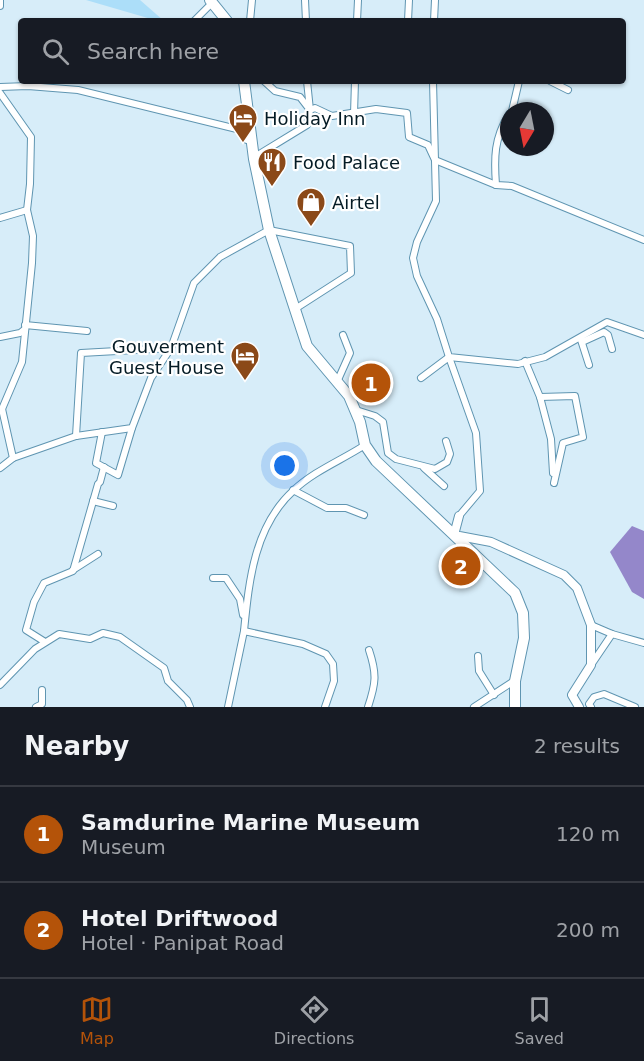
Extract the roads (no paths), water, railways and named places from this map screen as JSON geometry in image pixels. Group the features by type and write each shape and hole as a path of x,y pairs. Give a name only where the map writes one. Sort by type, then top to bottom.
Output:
{"highway":[{"path":"211,2 224,18"},
{"path":"244,84 254,159 269,230 307,346 349,396 360,422 365,445 376,461 515,592 523,613 524,638 515,681 514,707"}],"street":[{"path":"0,0 0,6"},
{"path":"250,18 252,0"},
{"path":"305,0 306,18"},
{"path":"357,18 358,0"},
{"path":"408,18 409,0"},
{"path":"434,18 435,0"},
{"path":"197,18 211,2"},
{"path":"267,84 275,91 300,97 310,110"},
{"path":"0,87 28,86 78,90 244,131 254,159 307,125 310,110 307,84"},
{"path":"354,114 355,84"},
{"path":"433,84 436,201 417,242 413,258 417,276 437,319 476,433 480,491 459,516 454,536 491,542 564,574 577,588 591,625 591,665"},
{"path":"513,102 518,84"},
{"path":"556,84 568,90"},
{"path":"0,93 31,137 27,210 33,236 32,264 22,362 1,409 13,458"},
{"path":"310,110 315,108 332,116 376,109 406,113 409,136 428,145 435,160 496,185 512,186 644,240"},
{"path":"496,185 494,156 500,131"},
{"path":"0,218 27,210"},
{"path":"102,432 96,463 118,475 132,428 151,378 171,348 194,283 220,257 269,230 350,246 351,273 295,309"},
{"path":"421,378 449,357 518,364 545,357 581,339 606,322 644,335"},
{"path":"25,327 87,331"},
{"path":"0,337 20,333 25,327"},
{"path":"581,339 604,332 608,335 612,349"},
{"path":"337,383 350,353 343,335"},
{"path":"581,339 589,365"},
{"path":"76,436 81,353 171,348"},
{"path":"525,361 540,397 551,438 554,483 563,443 583,437 575,396 540,397"},
{"path":"355,410 375,416 382,422 388,453 396,459 435,469 447,462 450,454 446,441"},
{"path":"0,468 13,458 76,436 132,428"},
{"path":"228,707 244,631 257,547 270,520 293,490 365,445"},
{"path":"421,466 444,486"},
{"path":"73,571 104,468"},
{"path":"293,490 327,508 346,508 364,515"},
{"path":"93,501 113,506"},
{"path":"45,642 26,630 34,602 44,583 73,571 98,554"},
{"path":"213,578 226,578 240,599 245,621"},
{"path":"591,625 644,644"},
{"path":"244,631 303,644 326,654 333,664 334,681 325,707"},
{"path":"0,685 35,649 59,634 90,639 103,633 120,637 164,668 168,681 190,707"},
{"path":"579,707 572,695 612,634"},
{"path":"368,707 376,685 376,670 369,650"},
{"path":"478,656 479,671 494,695"},
{"path":"474,707 515,681"},
{"path":"36,707 42,704 42,690"},
{"path":"591,707 590,704 594,697 604,694 635,707"}],"place":[{"name":"Holiday Inn","path":"243,144"},
{"name":"Food Palace","path":"272,188"},
{"name":"Airtel","path":"311,228"},
{"name":"Gouverment Guest House","path":"245,382"},
{"name":"Samdurine Marine Museum","path":"371,383"},
{"name":"Hotel Driftwood","path":"461,566"}]}
